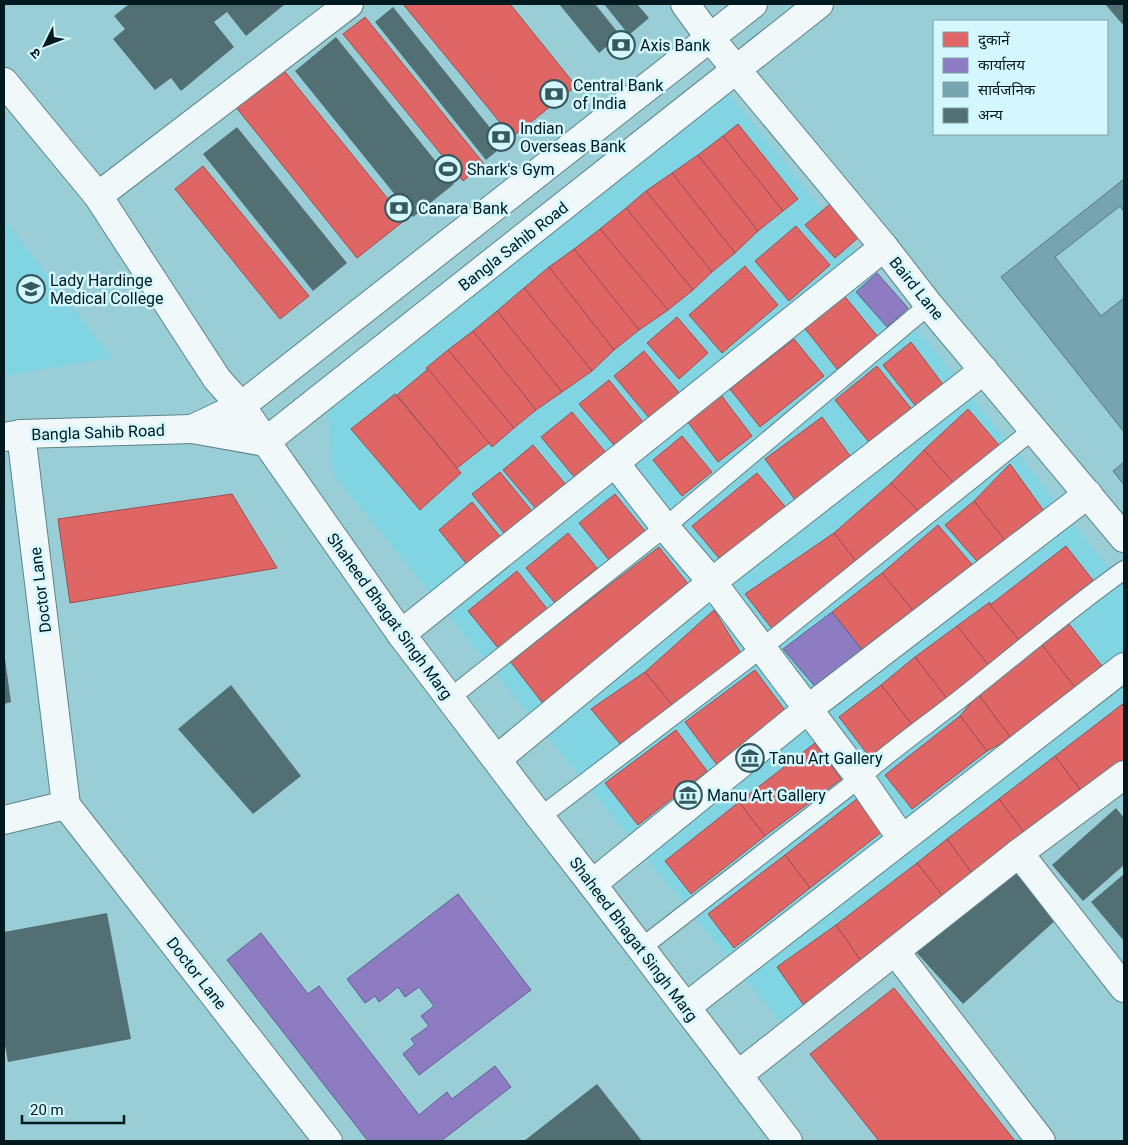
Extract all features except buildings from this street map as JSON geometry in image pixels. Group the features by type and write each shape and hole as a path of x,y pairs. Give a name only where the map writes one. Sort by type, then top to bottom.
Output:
{"street":[{"path":"98,196 348,4"},
{"name":"Baird Lane","path":"685,4 710,38 884,247 929,305 1124,538"},
{"name":"Bangla Sahib Road","path":"192,429 241,406 753,4"},
{"name":"Bangla Sahib Road","path":"13,436 192,429 266,442 819,4"},
{"name":"Shaheed Bhagat Singh Marg","path":"4,82 98,196 217,379 241,406 401,634 788,1141"},
{"path":"401,634 884,247"},
{"path":"497,759 712,582 984,370"},
{"name":"Doctor Lane","path":"13,436 66,805 328,1141"},
{"path":"615,463 712,582 860,778 902,839"},
{"path":"592,884 808,710 1088,494"},
{"path":"686,1007 1124,667"},
{"path":"738,1075 1019,853 1124,775"},
{"path":"4,820 66,805"},
{"path":"1019,853 1124,988"},
{"path":"895,951 1041,1141"}],"lane":[{"path":"450,698 665,526 929,305"},
{"path":"540,817 762,648 1034,429"},
{"path":"641,948 1124,570"}],"shaded area":[{"path":"727,91 1124,587 1124,766 782,1024 333,474 328,412"},
{"name":"Lady Hardinge Medical College","path":"4,220 112,358 4,376"}],"place":[{"name":"Axis Bank","path":"621,45"},
{"name":"Central Bank of India","path":"554,94"},
{"name":"Indian Overseas Bank","path":"501,137"},
{"name":"Shark's Gym","path":"448,169"},
{"name":"Canara Bank","path":"399,208"},
{"name":"Lady Hardinge Medical College","path":"31,289"},
{"name":"Tanu Art Gallery","path":"750,758"},
{"name":"Manu Art Gallery","path":"688,795"}]}
